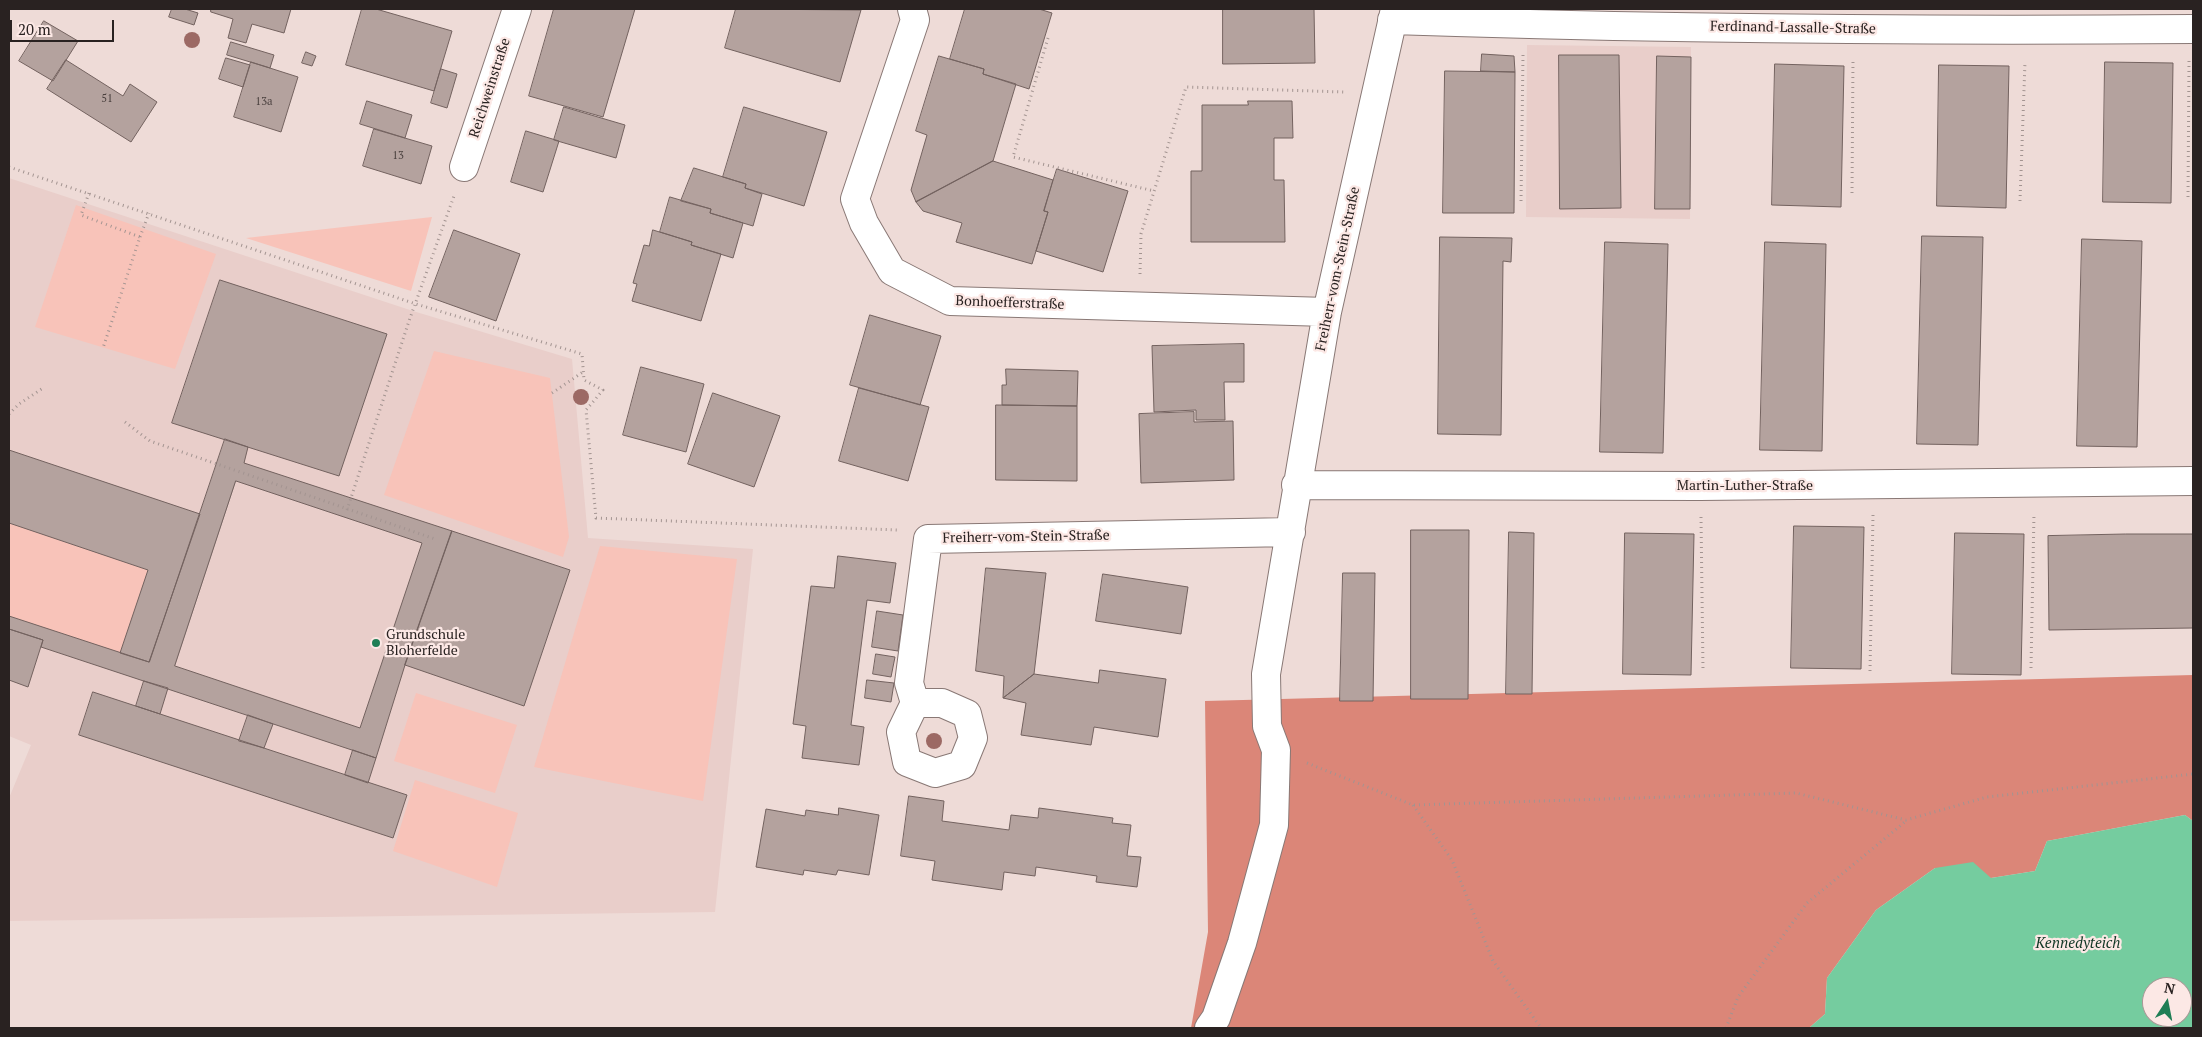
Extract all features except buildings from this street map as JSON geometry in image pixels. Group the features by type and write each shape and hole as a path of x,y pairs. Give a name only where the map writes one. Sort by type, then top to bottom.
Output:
{"street":[{"name":"Reichweinstraße","path":"464,167 517,9"},
{"name":"Bonhoefferstraße","path":"912,9 915,20 855,199 864,223 892,271 950,301 1326,312"},
{"name":"Ferdinand-Lassalle-Straße","path":"1394,14 1523,24 2026,31 2191,29"},
{"name":"Freiherr-vom-Stein-Straße","path":"1276,750 1267,726 1266,674 1296,485 1326,312 1394,14"},
{"name":"Martin-Luther-Straße","path":"1296,485 1700,486 2193,481"},
{"name":"Freiherr-vom-Stein-Straße","path":"915,703 909,683 928,539 1290,532"},
{"path":"1209,1028 1216,1018 1242,943 1274,825 1276,750"}],"path":[{"path":"1521,201 1523,24"},
{"path":"1852,193 1853,29"},
{"path":"2188,197 2191,29"},
{"path":"2020,201 2026,31"},
{"path":"1048,38 1013,157 1154,191"},
{"path":"1139,307 1141,234 1186,88 1377,93"},
{"path":"9,167 416,304 582,354 584,380 604,390 586,410 596,518 906,530 928,539"},
{"path":"347,510 464,167"},
{"path":"89,193 81,216 140,237"},
{"path":"104,348 149,214"},
{"path":"552,393 584,372"},
{"path":"9,414 19,404 43,388"},
{"path":"125,422 150,441 436,539"},
{"path":"2032,668 2035,482"},
{"path":"1870,671 1873,485"},
{"path":"1700,486 1703,670"},
{"path":"1276,750 1413,805 1796,793 1906,820"},
{"path":"1726,1028 1738,997 1808,903 1906,820 1987,797 2193,774"},
{"path":"1413,805 1452,860 1493,961 1541,1028"}],"shaded area":[{"path":"1527,45 1691,47 1690,219 1526,217"},
{"name":"Grundschule Bloherfelde","path":"9,178 413,311 572,359 588,538 753,549 715,912 9,921 9,798 31,745 9,736"},
{"path":"76,205 216,254 175,369 35,327"},
{"path":"432,217 411,291 246,238"},
{"path":"434,351 550,378 569,537 563,557 384,495"},
{"path":"9,523 148,570 120,653 9,616"},
{"path":"600,546 737,559 703,801 534,767"},
{"path":"2193,675 2193,821 2185,815 2047,841 2035,871 1991,878 1935,868 1876,910 1827,978 1825,1014 1809,1028 1191,1028 1208,932 1205,701"},
{"path":"416,693 517,725 495,793 394,761"},
{"path":"415,780 518,813 497,887 393,851"}],"water":[{"name":"Kennedyteich","path":"2185,815 2193,821 2193,1028 1809,1028 1825,1014 1827,978 1876,910 1935,868 1973,862 1991,878 2035,871 2047,841"}],"place":[{"name":"Grundschule Bloherfelde","path":"376,643"}]}
